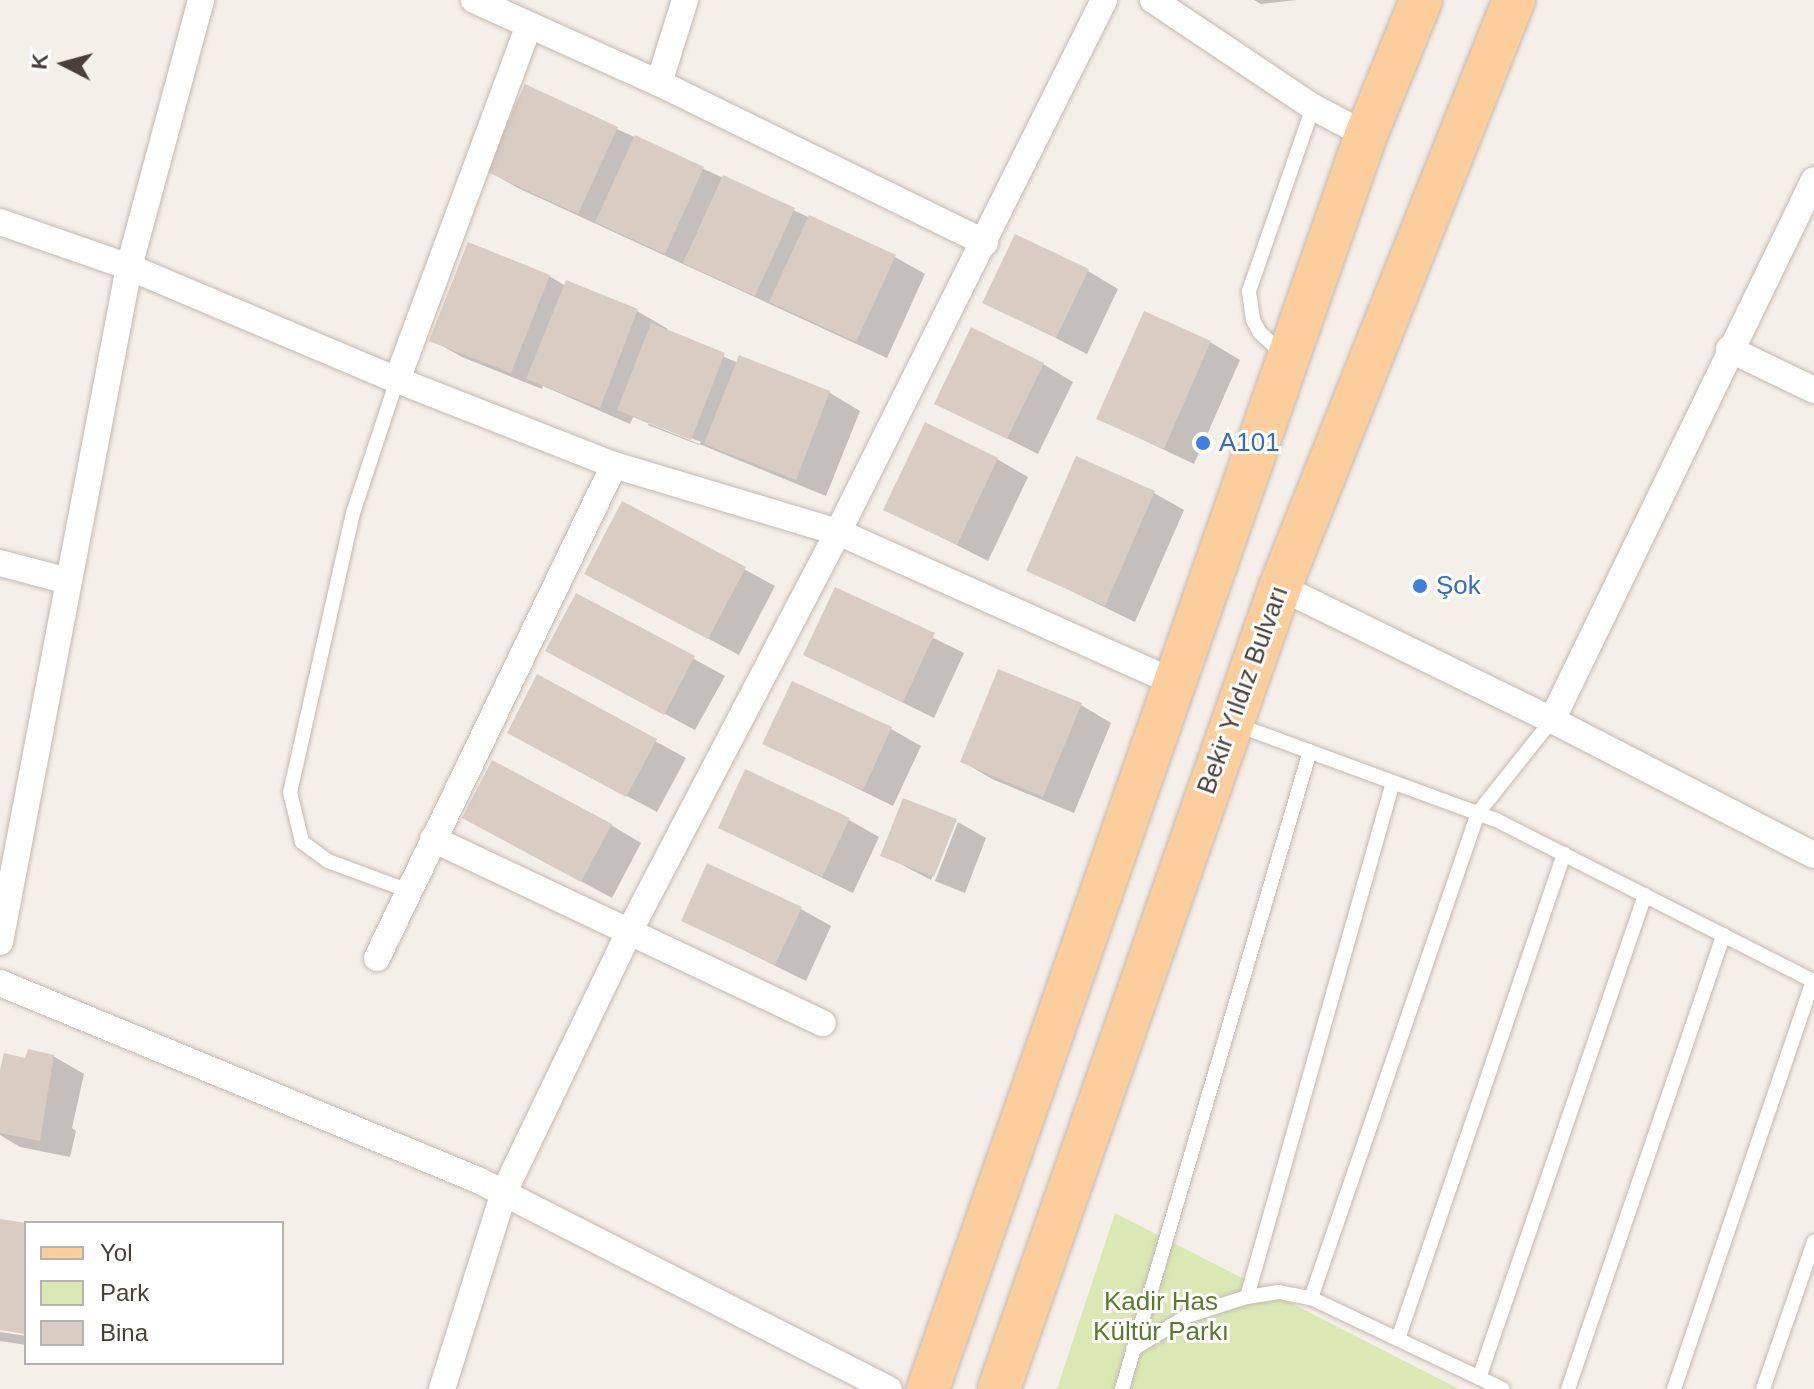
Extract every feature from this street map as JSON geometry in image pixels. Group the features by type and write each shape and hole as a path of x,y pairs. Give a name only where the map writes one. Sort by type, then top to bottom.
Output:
{"main road":[{"path":"928,1389 1366,135 1421,0"},
{"name":"Bekir Yıldız Bulvarı","path":"999,1389 1280,587 1514,0"}],"street":[{"path":"0,942 129,267 201,0"},
{"path":"474,0 659,83 985,243"},
{"path":"659,83 685,0"},
{"path":"442,1389 504,1192 630,930 838,532 1104,0"},
{"path":"1153,0 1313,107 1366,135"},
{"path":"397,380 529,26"},
{"path":"1552,720 1729,349 1814,180"},
{"path":"0,222 129,267 397,380 614,465 838,532 1175,683"},
{"path":"1729,349 1814,390"},
{"path":"377,958 614,465"},
{"path":"0,563 68,581"},
{"path":"1280,587 1552,720 1814,855"},
{"path":"433,839 823,1023"},
{"path":"0,983 504,1192 889,1389"}],"lane":[{"path":"1288,359 1260,333 1253,320 1249,291 1313,107"},
{"path":"397,380 353,513 290,792 302,842 328,861 409,891"},
{"path":"1311,1298 1478,813 1552,720"},
{"path":"1231,722 1478,813 1814,980 1674,1389"},
{"path":"1122,1389 1310,751"},
{"path":"1247,1297 1393,782"},
{"path":"1398,1339 1564,854"},
{"path":"1479,1378 1645,895"},
{"path":"1568,1389 1723,935"},
{"path":"1763,1389 1814,1242"},
{"path":"1133,1349 1187,1316 1247,1297 1279,1292 1311,1298 1503,1389"}],"green space":[{"name":"Kadir Has Kültür Parkı","path":"1115,1213 1459,1389 1057,1389"}],"building":[{"path":"525,84 618,127 578,214 485,171"},
{"path":"635,135 704,167 665,254 595,222"},
{"path":"723,175 795,208 755,296 683,263"},
{"path":"809,215 896,255 856,342 769,302"},
{"path":"1015,234 1089,269 1056,338 982,303"},
{"path":"468,242 550,275 511,373 429,341"},
{"path":"566,280 638,309 600,408 526,379"},
{"path":"1144,311 1211,341 1164,449 1096,419"},
{"path":"651,323 725,353 691,440 617,410"},
{"path":"971,327 1044,363 1007,439 934,404"},
{"path":"739,355 830,391 796,480 704,444"},
{"path":"925,422 998,458 957,545 883,510"},
{"path":"1076,456 1155,491 1105,606 1026,571"},
{"path":"622,501 746,567 708,639 584,574"},
{"path":"835,587 935,633 903,702 803,655"},
{"path":"576,593 695,656 664,715 545,651"},
{"path":"998,669 1082,703 1043,797 960,762"},
{"path":"537,674 657,739 626,797 507,733"},
{"path":"792,681 892,727 863,790 762,744"},
{"path":"492,760 612,824 581,882 462,818"},
{"path":"745,769 850,818 822,877 718,828"},
{"path":"903,798 957,819 934,877 880,856"},
{"path":"707,863 802,907 775,965 681,921"},
{"path":"28,1049 54,1055 40,1141 0,1133 0,1070 4,1053 25,1058"},
{"path":"0,1219 24,1223 24,1334 0,1330"}],"place":[{"name":"A101","path":"1203,443"},
{"name":"Şok","path":"1420,586"}]}
